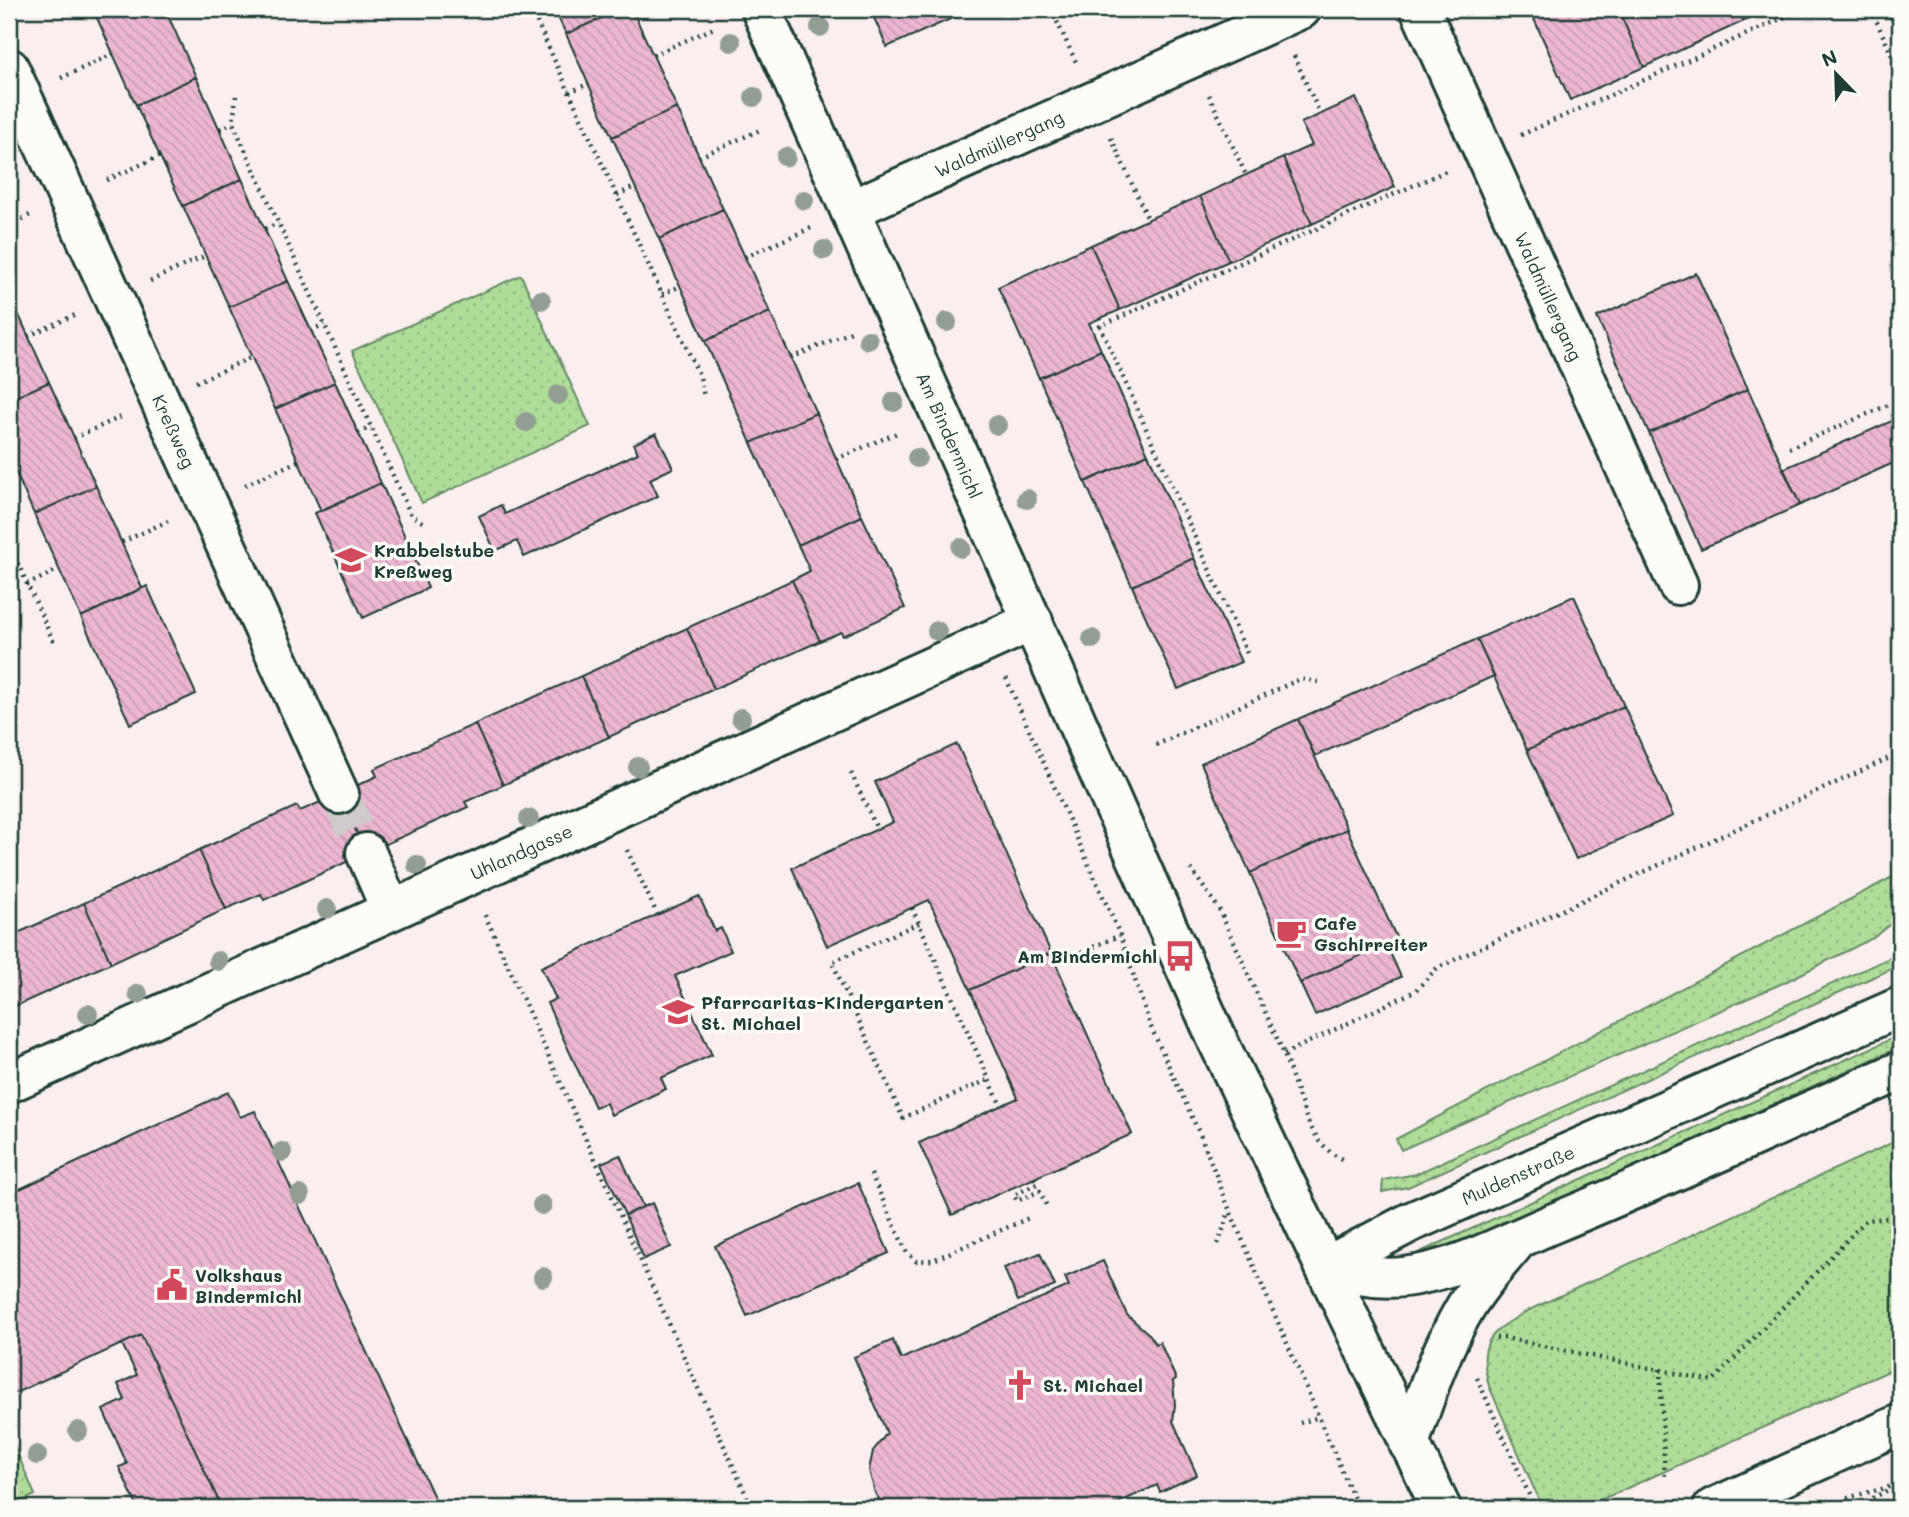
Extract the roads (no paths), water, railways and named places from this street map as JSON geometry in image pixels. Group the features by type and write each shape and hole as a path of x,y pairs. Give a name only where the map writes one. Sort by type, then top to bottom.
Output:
{"street":[{"name":"Am Bindermichl","path":"761,9 1242,1094 1441,1508"},
{"name":"Waldmüllergang","path":"850,210 1301,9"},
{"name":"Waldmüllergang","path":"1420,9 1678,585"},
{"name":"Kreßweg","path":"9,68 339,794"},
{"name":"Uhlandgasse","path":"9,1083 1033,621"},
{"path":"366,853 391,910"},
{"name":"Muldenstraße","path":"1325,1268 1412,1222 1900,1007"},
{"path":"1325,1268 1353,1275 1404,1277 1436,1270 1521,1237 1900,1071"},
{"path":"1409,1444 1434,1369 1465,1307 1521,1237"},
{"path":"1713,1508 1900,1424"}],"tunnel":[{"path":"339,794 366,853"}],"place":[{"name":"Krabbelstube Kreßweg","path":"351,560"},
{"name":"Cafe Gschirreiter","path":"1291,933"},
{"name":"Am Bindermichl","path":"1180,956"},
{"name":"Pfarrcaritas-Kindergarten St. Michael","path":"678,1012"},
{"name":"Volkshaus Bindermichl","path":"172,1285"},
{"name":"St. Michael","path":"1020,1385"}]}
